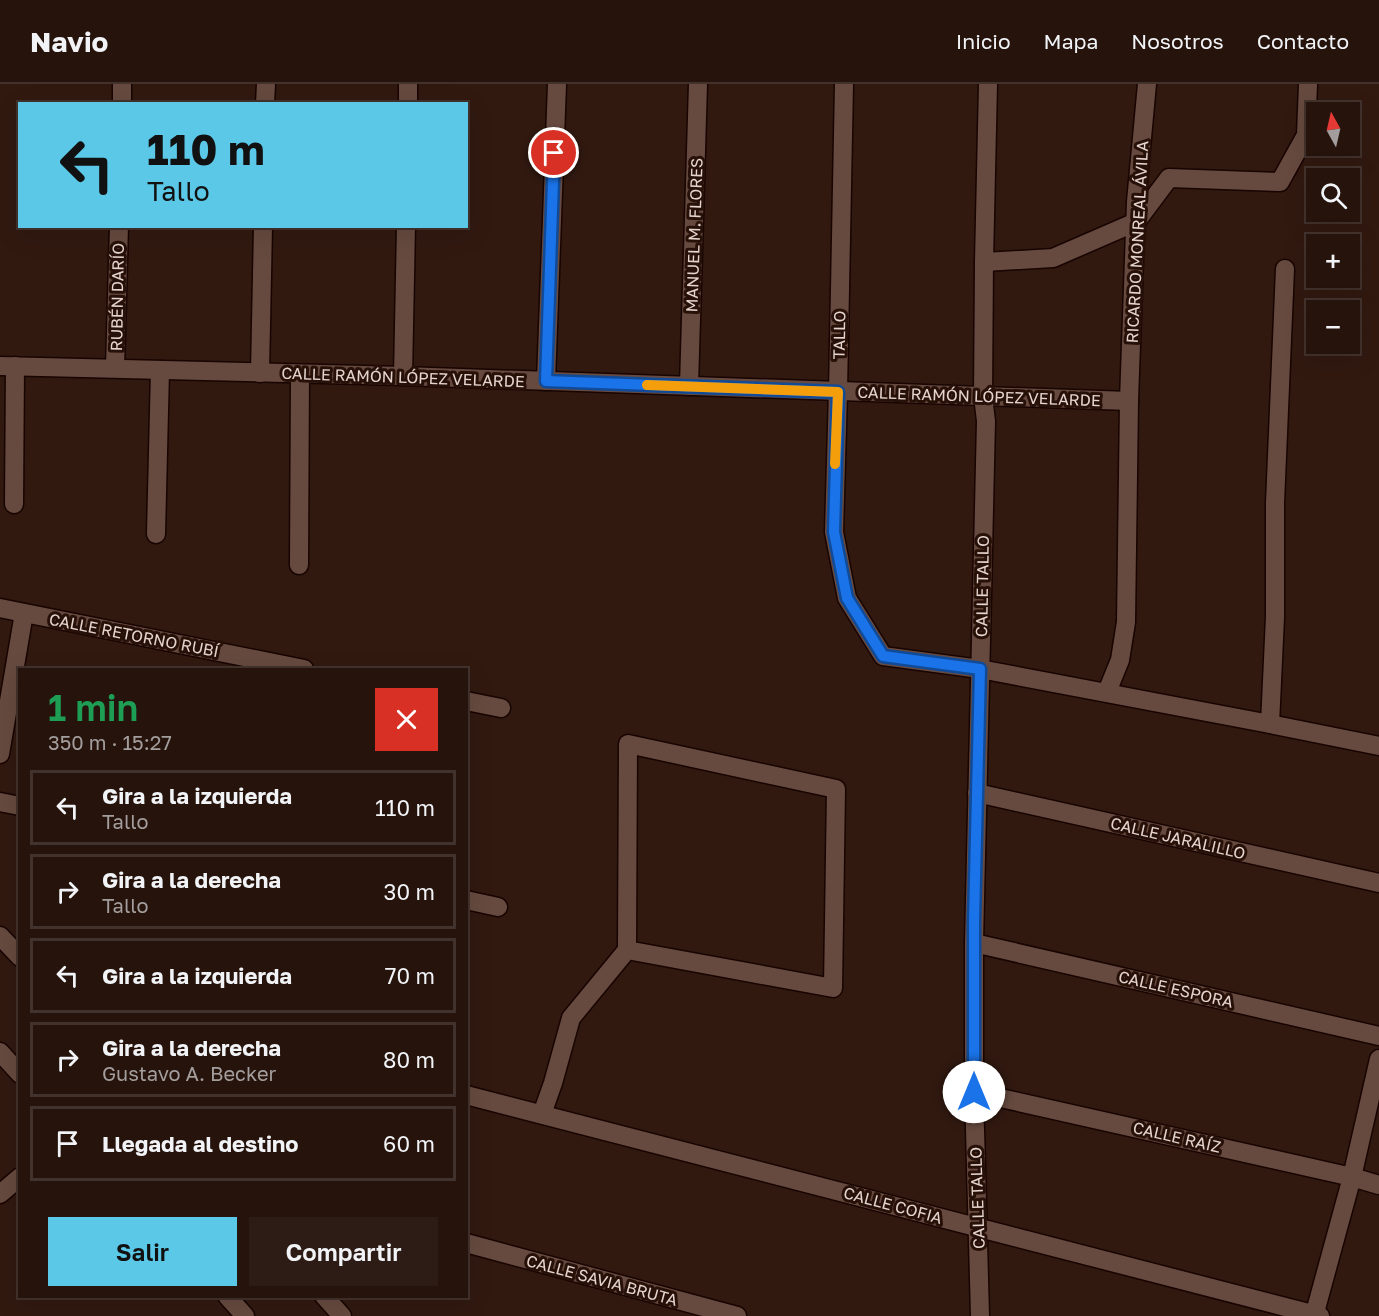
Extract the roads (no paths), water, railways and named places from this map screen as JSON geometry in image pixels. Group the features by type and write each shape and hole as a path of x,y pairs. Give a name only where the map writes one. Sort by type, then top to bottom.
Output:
{"street":[{"path":"122,84 122,102"},
{"path":"265,102 266,84"},
{"path":"408,84 408,102"},
{"path":"546,381 557,84"},
{"name":"MANUEL M. FLORES","path":"689,386 698,84"},
{"name":"TALLO","path":"844,84 834,532 847,598 883,656 980,669"},
{"path":"983,396 988,84"},
{"name":"RICARDO MONREAL ÁVILA","path":"1107,692 1120,660 1126,622 1136,202 1147,84"},
{"path":"984,262 1053,258 1136,222 1169,178 1280,182 1306,135 1308,84"},
{"name":"RUBÉN DARÍO","path":"115,368 118,228"},
{"path":"260,374 263,228"},
{"path":"403,376 406,228"},
{"path":"1270,724 1275,617 1275,503 1285,269"},
{"path":"8,366 14,504"},
{"name":"CALLE RAMÓN LÓPEZ VELARDE","path":"8,366 403,376 1130,401"},
{"path":"156,534 160,370"},
{"path":"299,566 300,374"},
{"name":"CALLE TALLO","path":"980,1316 974,1092 974,943 986,421 983,396"},
{"name":"CALLE RETORNO RUBÍ","path":"0,608 299,668"},
{"path":"0,754 24,613"},
{"path":"980,669 1379,746"},
{"path":"468,701 501,708"},
{"path":"542,1114 571,1018 627,950 628,744 836,789 833,988 627,950"},
{"name":"CALLE JARALILLO","path":"977,793 1379,883"},
{"path":"0,802 18,806"},
{"path":"468,900 498,907"},
{"path":"0,936 18,955"},
{"name":"CALLE ESPORA","path":"974,943 1379,1036"},
{"path":"0,1052 18,1072"},
{"path":"1316,1315 1352,1177 1379,1059"},
{"name":"CALLE RAÍZ","path":"974,1092 1379,1185"},
{"name":"CALLE COFIA","path":"468,1096 1316,1315"},
{"path":"0,1194 18,1180"},
{"name":"CALLE SAVIA BRUTA","path":"468,1244 737,1316"},
{"path":"229,1298 245,1316"},
{"path":"326,1298 342,1316"}]}
